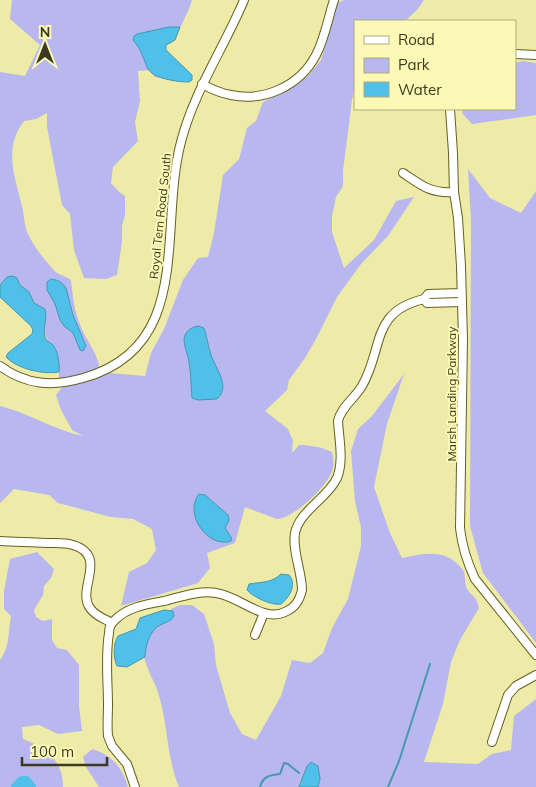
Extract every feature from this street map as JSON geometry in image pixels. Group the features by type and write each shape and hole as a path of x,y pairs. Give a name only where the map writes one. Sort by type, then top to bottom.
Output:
{"street":[{"name":"Royal Tern Road South","path":"0,366 18,377 36,383 55,384 67,382 92,376 110,368 132,353 146,337 156,316 164,287 168,260 173,185 187,121 202,84 229,35 244,0"},
{"path":"202,84 221,93 241,97 266,94 290,84 304,72 316,55 334,0"},
{"path":"516,54 536,55"},
{"name":"Marsh Landing Parkway","path":"450,110 462,293 461,541 475,579 536,655"},
{"path":"404,173 436,192 454,192"},
{"path":"135,787 127,764 112,746 108,736 108,634 112,623 124,613 139,607 213,592 273,615 284,613 291,609 298,601 302,590 295,533 303,517 337,478 340,461 339,415 366,379 379,336 386,322 405,305 424,300 428,294 462,293"},
{"path":"441,294 441,303"},
{"path":"424,300 426,303 462,302"},
{"path":"0,541 70,544 82,549 91,564 86,592 87,604 96,614 112,623"},
{"path":"255,635 264,613"},
{"path":"492,742 508,694 516,686 536,675"}],"green space":[{"path":"12,0 192,0 175,40 166,46 166,50 192,75 192,80 180,82 155,77 149,70 138,71 140,101 135,122 138,141 113,167 111,183 125,196 125,215 122,226 122,242 117,275 106,279 84,278 74,250 70,214 62,205 47,127 47,113 36,119 24,121 14,142 12,163 26,229 44,259 58,274 71,280 77,316 98,361 99,366 95,369 69,379 59,378 53,345 45,333 43,308 27,296 17,278 7,278 0,285 0,72 25,76 40,45 10,19"},
{"path":"344,0 424,0 406,20 354,20 354,92 343,171 343,186 336,197 332,216 332,232 344,268 374,240 396,201 414,197 388,236 361,264 337,297 316,339 289,380 287,390 265,411 288,429 293,441 292,453 299,445 308,445 328,450 332,452 333,469 324,485 309,501 301,508 284,517 277,519 245,507 235,543 207,553 210,568 198,583 121,606 129,572 147,563 156,550 152,529 133,519 111,517 58,503 49,495 14,489 0,503 0,406 83,436 72,430 61,410 56,395 63,386 69,386 109,373 145,376 151,353 164,329 183,280 198,258 208,257 214,233 223,175 239,159 247,128 256,121 263,102 291,88 308,76 321,60 337,3"},
{"path":"523,61 536,63 536,115 472,124 462,113 463,110 516,110 516,63"},
{"path":"468,169 490,198 521,213 536,191 536,643 483,573 470,526 471,221"},
{"path":"404,374 387,424 374,487 390,533 402,558 435,554 450,558 463,570 467,589 479,608 460,640 451,662 443,704 424,762 478,764 492,754 511,750 514,716 536,699 536,787 179,787 172,763 161,701 144,657 143,651 146,640 156,628 173,616 171,609 180,605 192,605 204,614 214,644 216,665 230,713 242,734 256,740 281,696 292,660 310,663 323,653 332,628 348,599 361,546 361,527 355,502 351,451 358,429 372,416"},
{"path":"37,552 54,569 51,578 44,586 43,595 34,610 36,617 43,621 52,619 52,640 57,648 67,650 79,665 79,706 82,731 58,734 39,725 22,727 23,739 39,746 52,756 60,769 63,787 0,787 0,660 7,644 11,616 4,609 4,591 10,559"},
{"path":"92,749 111,758 123,773 128,787 99,787 86,767 83,757"}],"water":[{"path":"169,27 180,27 175,40 166,45 166,50 192,75 192,80 189,82 167,79 151,72 133,40 137,34"},
{"path":"13,276 29,292 34,303 45,309 45,337 56,351 59,372 46,373 31,370 17,365 6,357 8,353 32,334 33,330 0,297 0,285 7,277"},
{"path":"51,279 60,282 66,288 73,315 86,346 83,351 80,350 73,333 60,320 55,304 47,290 47,282"},
{"path":"198,326 204,328 211,355 223,383 223,389 217,399 198,400 192,398 190,366 184,338 189,330"},
{"path":"199,494 205,495 228,515 229,520 225,528 232,539 231,541 222,542 214,540 200,528 194,510"},
{"path":"281,574 289,575 292,586 290,594 281,604 273,604 263,600 247,590 249,584 270,581"},
{"path":"164,610 173,611 174,616 157,627 152,633 145,657 127,667 117,666 114,651 118,636 136,629 140,618"},
{"path":"311,762 318,766 320,779 318,787 299,787 307,766"}],"waterway":[{"path":"388,787 399,761 430,664"},
{"path":"260,787 263,780 267,777 280,774 284,763 299,773"},
{"path":"16,787 22,781 26,781 31,787"}]}
